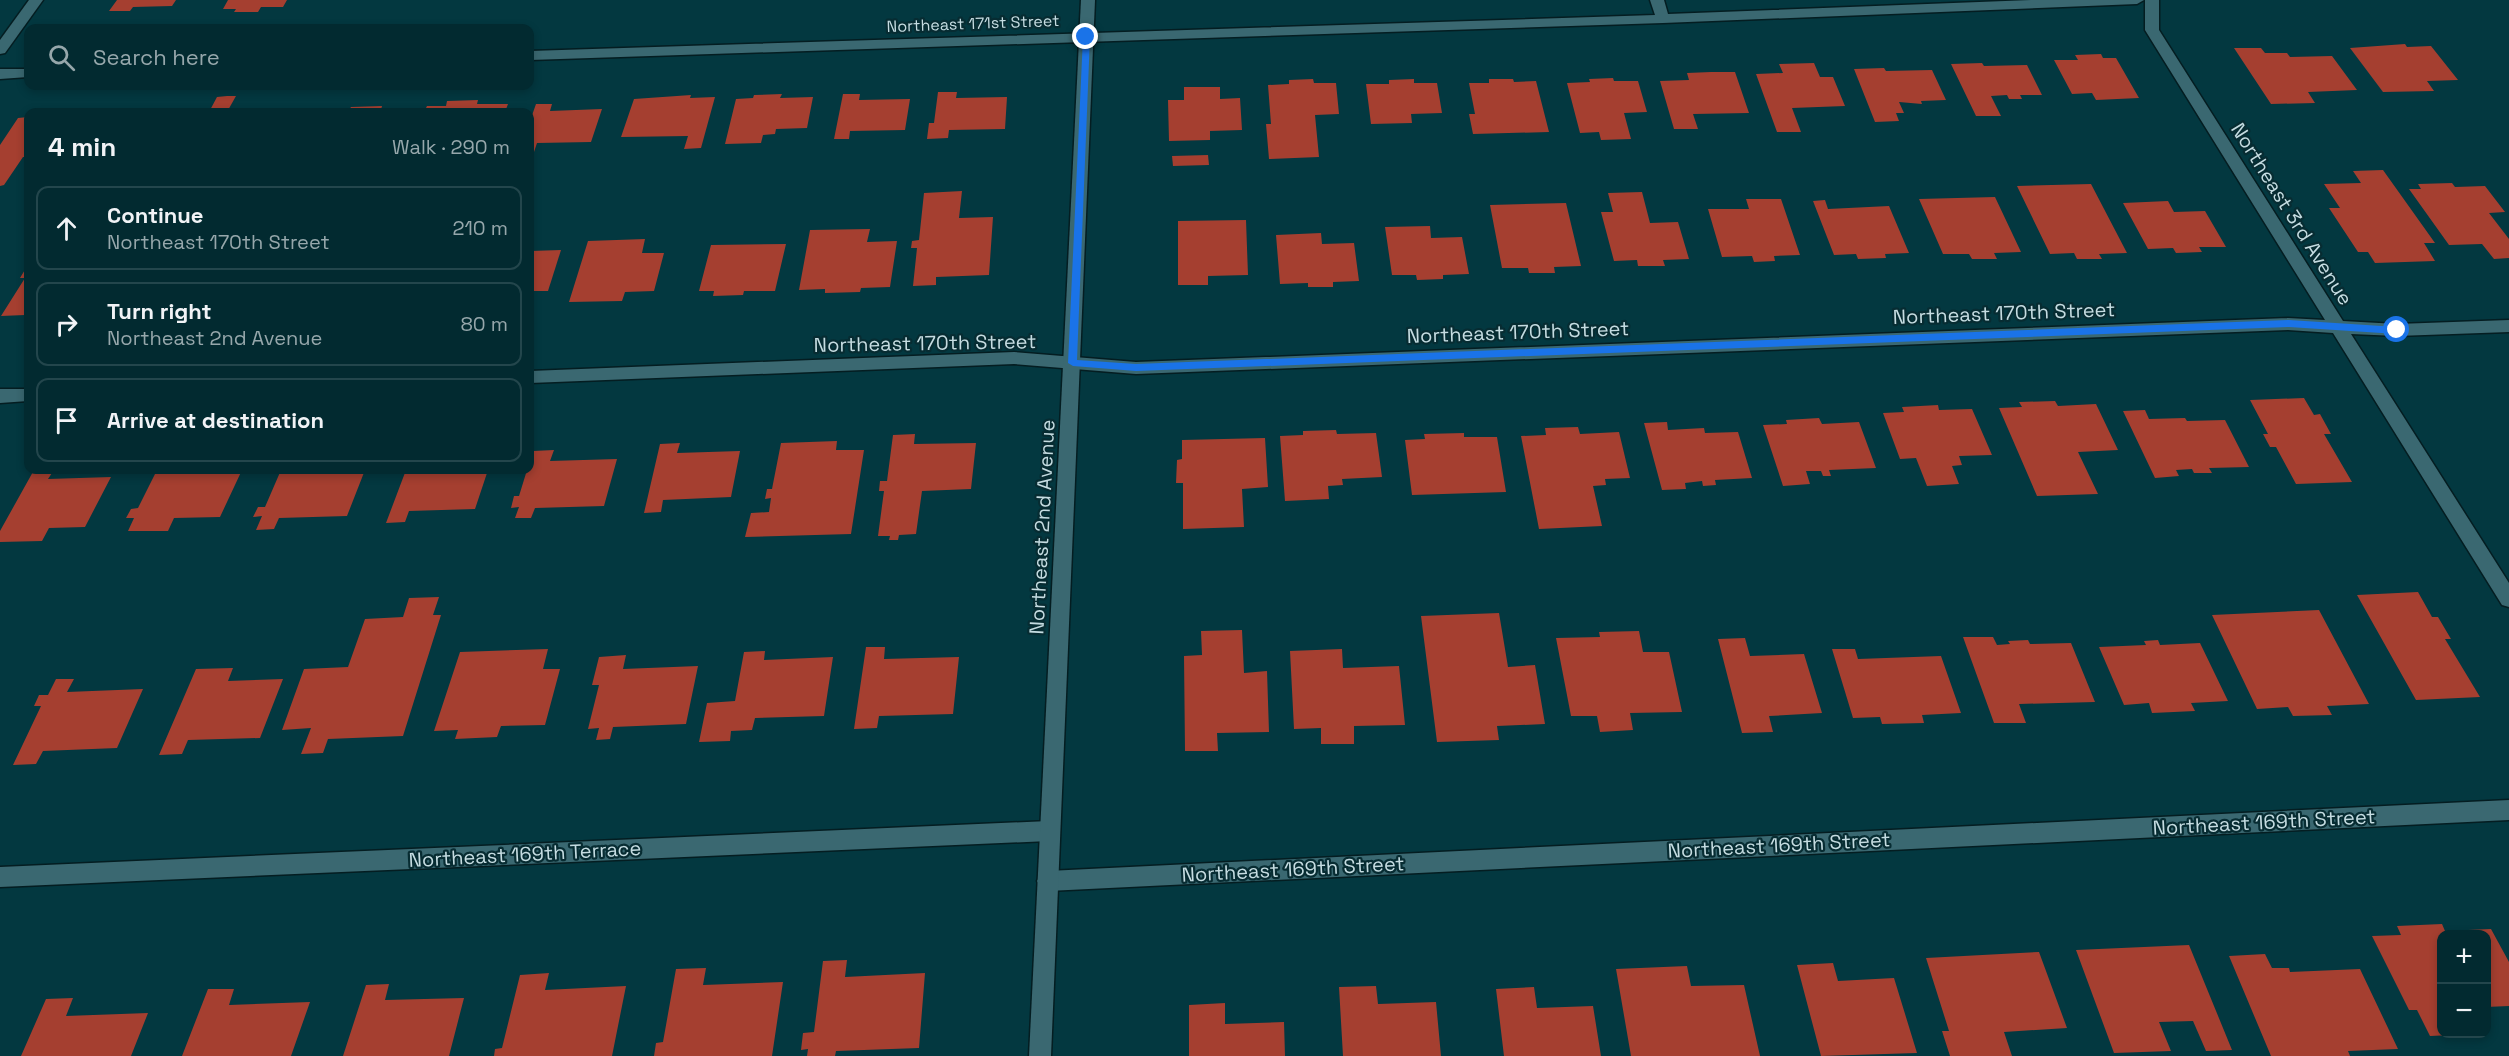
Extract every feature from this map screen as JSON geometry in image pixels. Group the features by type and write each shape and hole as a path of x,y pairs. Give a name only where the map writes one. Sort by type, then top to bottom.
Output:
{"street":[{"path":"0,50 36,0"},
{"name":"Northeast 2nd Avenue","path":"1040,1056 1088,0"},
{"path":"1657,0 1663,19"},
{"name":"Northeast 171st Street","path":"534,56 1663,19 2137,0"},
{"name":"Northeast 3rd Avenue","path":"2152,0 2152,30 2509,599"},
{"path":"0,74 24,73"},
{"name":"Northeast 170th Street","path":"534,377 1014,358 1136,368 2289,324 2397,330 2509,326"},
{"path":"0,396 24,395"},
{"name":"Northeast 169th Street","path":"1048,881 2509,810"},
{"name":"Northeast 169th Terrace","path":"0,877 1049,831"}],"building":[{"path":"117,0 176,0 172,6 133,7 130,11 109,11"},
{"path":"228,0 287,0 283,7 261,7 258,12 234,12 236,9 223,9"},
{"path":"2405,44 2407,47 2431,46 2458,80 2427,81 2434,91 2383,92 2350,48"},
{"path":"2234,48 2261,48 2265,53 2287,53 2290,57 2332,56 2357,90 2308,92 2315,103 2271,104"},
{"path":"2101,54 2103,58 2116,58 2139,98 2096,100 2092,93 2072,94 2054,60 2078,60 2075,55"},
{"path":"1814,63 1820,77 1833,77 1845,106 1792,108 1801,132 1777,132 1756,74 1783,73 1779,64"},
{"path":"1982,63 1984,66 2027,65 2042,95 2020,95 2022,99 2009,99 2007,95 1991,96 2001,116 1976,116 1951,64"},
{"path":"1884,68 1886,71 1932,70 1946,100 1921,101 1922,104 1899,102 1904,113 1896,113 1899,121 1875,122 1854,69"},
{"path":"1735,72 1749,113 1693,114 1698,129 1674,129 1660,81 1689,80 1687,73"},
{"path":"1613,78 1614,81 1638,81 1647,112 1624,113 1631,139 1601,140 1599,132 1580,133 1567,83"},
{"path":"1313,79 1314,83 1336,83 1339,114 1315,115 1319,157 1269,159 1266,124 1271,124 1268,85 1289,84 1289,80"},
{"path":"1414,79 1414,83 1437,83 1442,113 1411,114 1412,123 1371,124 1366,84 1389,84 1389,80"},
{"path":"1489,79 1513,79 1514,82 1536,81 1549,132 1473,134 1469,114 1475,114 1469,83 1489,83"},
{"path":"1184,87 1220,87 1220,99 1240,98 1242,130 1210,131 1210,140 1169,141 1168,100 1184,100"},
{"path":"938,92 957,92 956,98 1007,97 1005,129 949,130 948,138 927,139 929,123 934,123"},
{"path":"782,94 780,98 813,97 807,128 776,129 775,134 763,135 761,143 725,144 736,99 753,98 754,95"},
{"path":"843,94 860,94 859,100 910,99 905,130 850,131 849,139 834,139"},
{"path":"691,95 690,98 715,97 701,148 684,149 688,136 621,137 634,99"},
{"path":"236,96 229,108 211,108 217,97"},
{"path":"478,100 477,104 508,104 506,108 426,108 427,106 446,106 447,101"},
{"path":"536,104 552,104 550,111 602,109 591,142 537,143 534,152"},
{"path":"382,106 382,108 351,107"},
{"path":"24,117 24,157 4,185 0,186 0,145 18,118"},
{"path":"1208,155 1209,165 1173,166 1172,156"},
{"path":"2383,170 2435,243 2424,243 2435,261 2375,263 2368,252 2358,252 2329,208 2340,208 2324,184 2361,183 2353,171"},
{"path":"2452,183 2455,187 2485,186 2505,212 2489,213 2509,239 2509,258 2494,259 2482,244 2449,245 2409,189 2421,189 2418,184"},
{"path":"2091,184 2127,253 2099,254 2102,259 2077,259 2074,253 2050,254 2017,186"},
{"path":"962,191 959,218 993,217 989,275 936,277 936,285 913,286 917,248 911,248 912,241 919,240 924,193"},
{"path":"1642,192 1650,223 1678,222 1689,259 1663,260 1665,266 1638,266 1637,260 1614,261 1601,212 1613,212 1608,193"},
{"path":"1995,197 2021,252 1994,253 1997,259 1972,259 1969,254 1943,254 1919,199"},
{"path":"1746,199 1781,199 1800,255 1774,256 1775,261 1754,262 1752,256 1722,257 1708,209 1749,209"},
{"path":"1825,200 1828,209 1889,206 1909,253 1885,254 1886,258 1858,259 1856,254 1834,255 1813,201"},
{"path":"2168,201 2174,212 2205,211 2226,247 2199,247 2202,252 2176,253 2173,248 2148,249 2123,203"},
{"path":"1566,203 1581,266 1554,267 1555,273 1529,273 1528,268 1502,268 1490,205"},
{"path":"1246,220 1248,275 1208,276 1208,285 1178,285 1178,221"},
{"path":"1430,226 1431,238 1462,237 1469,274 1443,275 1443,279 1417,280 1416,275 1392,275 1385,227"},
{"path":"870,229 867,242 897,241 890,287 861,288 860,292 825,293 825,289 799,290 810,230"},
{"path":"1321,233 1322,244 1354,243 1359,281 1333,282 1333,287 1308,287 1308,283 1280,284 1276,235"},
{"path":"645,239 642,253 664,253 654,291 625,292 622,301 569,302 588,241"},
{"path":"786,244 775,291 744,291 743,295 713,296 714,291 699,291 711,245"},
{"path":"561,250 548,291 534,291 534,251"},
{"path":"24,280 24,315 1,316"},
{"path":"2304,398 2314,415 2320,414 2331,434 2324,434 2352,482 2296,484 2276,447 2270,447 2263,434 2268,434 2250,400"},
{"path":"2055,401 2058,406 2096,404 2118,450 2078,452 2098,494 2037,496 1999,408 2022,407 2019,402"},
{"path":"1938,405 1939,410 1972,409 1992,455 1959,456 1962,465 1952,466 1959,484 1927,486 1916,458 1900,459 1883,413 1904,412 1902,407"},
{"path":"2145,410 2149,419 2225,420 2249,467 2209,468 2212,473 2194,473 2192,469 2176,470 2179,476 2155,478 2123,411"},
{"path":"1819,418 1822,424 1859,422 1876,468 1829,470 1831,476 1823,476 1821,471 1806,471 1810,484 1783,486 1763,425 1787,424 1786,420"},
{"path":"1667,422 1668,430 1704,428 1705,433 1738,432 1752,478 1715,480 1716,485 1703,486 1702,481 1685,483 1686,489 1662,490 1644,423"},
{"path":"1578,427 1580,434 1619,432 1630,478 1605,479 1606,485 1593,486 1602,526 1539,529 1521,436 1546,435 1545,428"},
{"path":"1336,430 1337,434 1376,433 1382,477 1342,479 1343,485 1328,486 1329,499 1285,501 1280,436 1303,435 1303,431"},
{"path":"1464,433 1464,437 1497,437 1506,492 1412,495 1405,440 1425,439 1424,434"},
{"path":"915,434 914,444 976,443 971,489 922,491 916,534 899,535 898,540 889,540 890,536 878,536 884,491 879,491 880,481 887,481 893,435"},
{"path":"1265,438 1268,487 1242,489 1244,527 1183,529 1183,483 1176,483 1177,460 1182,459 1182,440"},
{"path":"837,441 836,450 864,450 851,534 745,537 751,513 769,512 771,498 765,499 767,489 772,489 781,443"},
{"path":"680,443 677,453 740,451 731,497 663,500 661,512 644,513 660,444"},
{"path":"554,450 550,461 617,459 604,506 535,508 531,518 515,518 519,507 511,508 514,496 519,496 526,474 534,474 534,451"},
{"path":"32,474 51,474 48,479 111,477 85,527 49,528 42,541 0,542 0,531"},
{"path":"155,474 240,474 220,517 174,518 168,531 128,531 134,518 126,518 131,509 138,508"},
{"path":"279,474 363,474 347,516 279,518 274,529 256,530 262,516 253,517 258,507 265,507"},
{"path":"404,474 487,474 475,509 409,511 405,522 386,523"},
{"path":"2418,592 2432,617 2438,617 2451,639 2445,639 2480,697 2416,700 2357,595"},
{"path":"439,597 433,615 441,615 403,736 328,739 323,753 301,754 311,728 282,730 304,669 348,667 365,619 403,617 409,598"},
{"path":"2319,610 2369,704 2327,706 2332,715 2293,716 2288,707 2257,709 2212,615"},
{"path":"1499,613 1508,667 1535,665 1545,724 1497,726 1499,740 1437,742 1421,616"},
{"path":"1242,630 1244,673 1267,671 1269,732 1217,733 1218,751 1185,751 1184,656 1202,655 1201,631"},
{"path":"1639,631 1643,652 1669,652 1682,712 1630,713 1633,730 1600,732 1597,716 1571,716 1556,638 1600,637 1599,632"},
{"path":"1963,637 1993,637 1997,645 2010,644 2008,641 2028,640 2030,644 2071,643 2095,702 2019,704 2026,723 1994,723"},
{"path":"1745,638 1750,656 1804,654 1822,713 1769,716 1773,732 1742,733 1718,639"},
{"path":"2158,640 2160,645 2200,643 2228,701 2191,703 2195,711 2152,713 2149,703 2124,705 2099,647 2146,645 2144,641"},
{"path":"866,647 885,647 884,659 959,657 953,714 879,716 877,728 854,729"},
{"path":"548,649 543,669 560,669 545,725 501,726 497,737 455,739 458,730 434,731 460,652"},
{"path":"1342,649 1343,668 1399,666 1405,725 1354,726 1354,744 1321,744 1321,728 1294,729 1290,651"},
{"path":"1832,649 1855,649 1858,659 1941,656 1961,713 1922,715 1924,723 1882,724 1880,717 1853,718"},
{"path":"765,651 764,660 833,657 824,716 755,718 752,730 731,731 730,741 699,742 707,703 735,701 744,652"},
{"path":"626,655 623,669 698,666 686,724 613,727 610,739 596,740 599,728 588,729 599,685 592,685 599,657"},
{"path":"233,668 228,681 283,679 260,738 188,740 182,754 159,755 196,669"},
{"path":"56,679 74,679 67,692 143,689 117,748 43,751 36,764 13,765 41,706 34,706 39,695 48,695"},
{"path":"2442,924 2445,930 2437,930 2437,1036 2430,1036 2417,1010 2409,1010 2372,936 2401,935 2397,926"},
{"path":"2491,929 2509,962 2509,1006 2491,1007 2491,930 2468,930"},
{"path":"2189,945 2232,1050 2206,1051 2193,1021 2159,1022 2171,1051 2114,1053 2076,950"},
{"path":"2039,952 2067,1028 2004,1032 2012,1056 1950,1056 1942,1031 1949,1031 1926,958"},
{"path":"2265,954 2272,968 2289,968 2290,972 2360,969 2398,1049 2348,1051 2350,1056 2271,1056 2229,956"},
{"path":"847,960 845,977 925,973 919,1048 836,1051 835,1056 807,1056 808,1049 801,1050 803,1033 814,1032 823,961"},
{"path":"1833,963 1838,981 1894,978 1917,1053 1821,1056 1797,965"},
{"path":"1687,966 1691,986 1744,985 1760,1056 1631,1056 1616,969"},
{"path":"706,968 703,985 783,982 772,1056 654,1056 656,1043 663,1042 676,969"},
{"path":"549,973 545,990 626,986 612,1056 494,1056 495,1049 502,1048 520,975"},
{"path":"389,984 385,1000 464,998 449,1056 343,1056 366,985"},
{"path":"1376,986 1378,1004 1436,1002 1441,1056 1343,1056 1339,987"},
{"path":"1534,987 1537,1008 1593,1006 1601,1056 1504,1056 1496,989"},
{"path":"208,989 234,989 229,1005 310,1002 291,1056 182,1056"},
{"path":"73,998 66,1016 148,1013 131,1056 21,1056 46,999"},
{"path":"1225,1003 1225,1024 1284,1022 1285,1056 1189,1056 1189,1005"}],"route":[{"path":"1086,37 1073,363 1136,368 2289,324 2397,330"}]}
